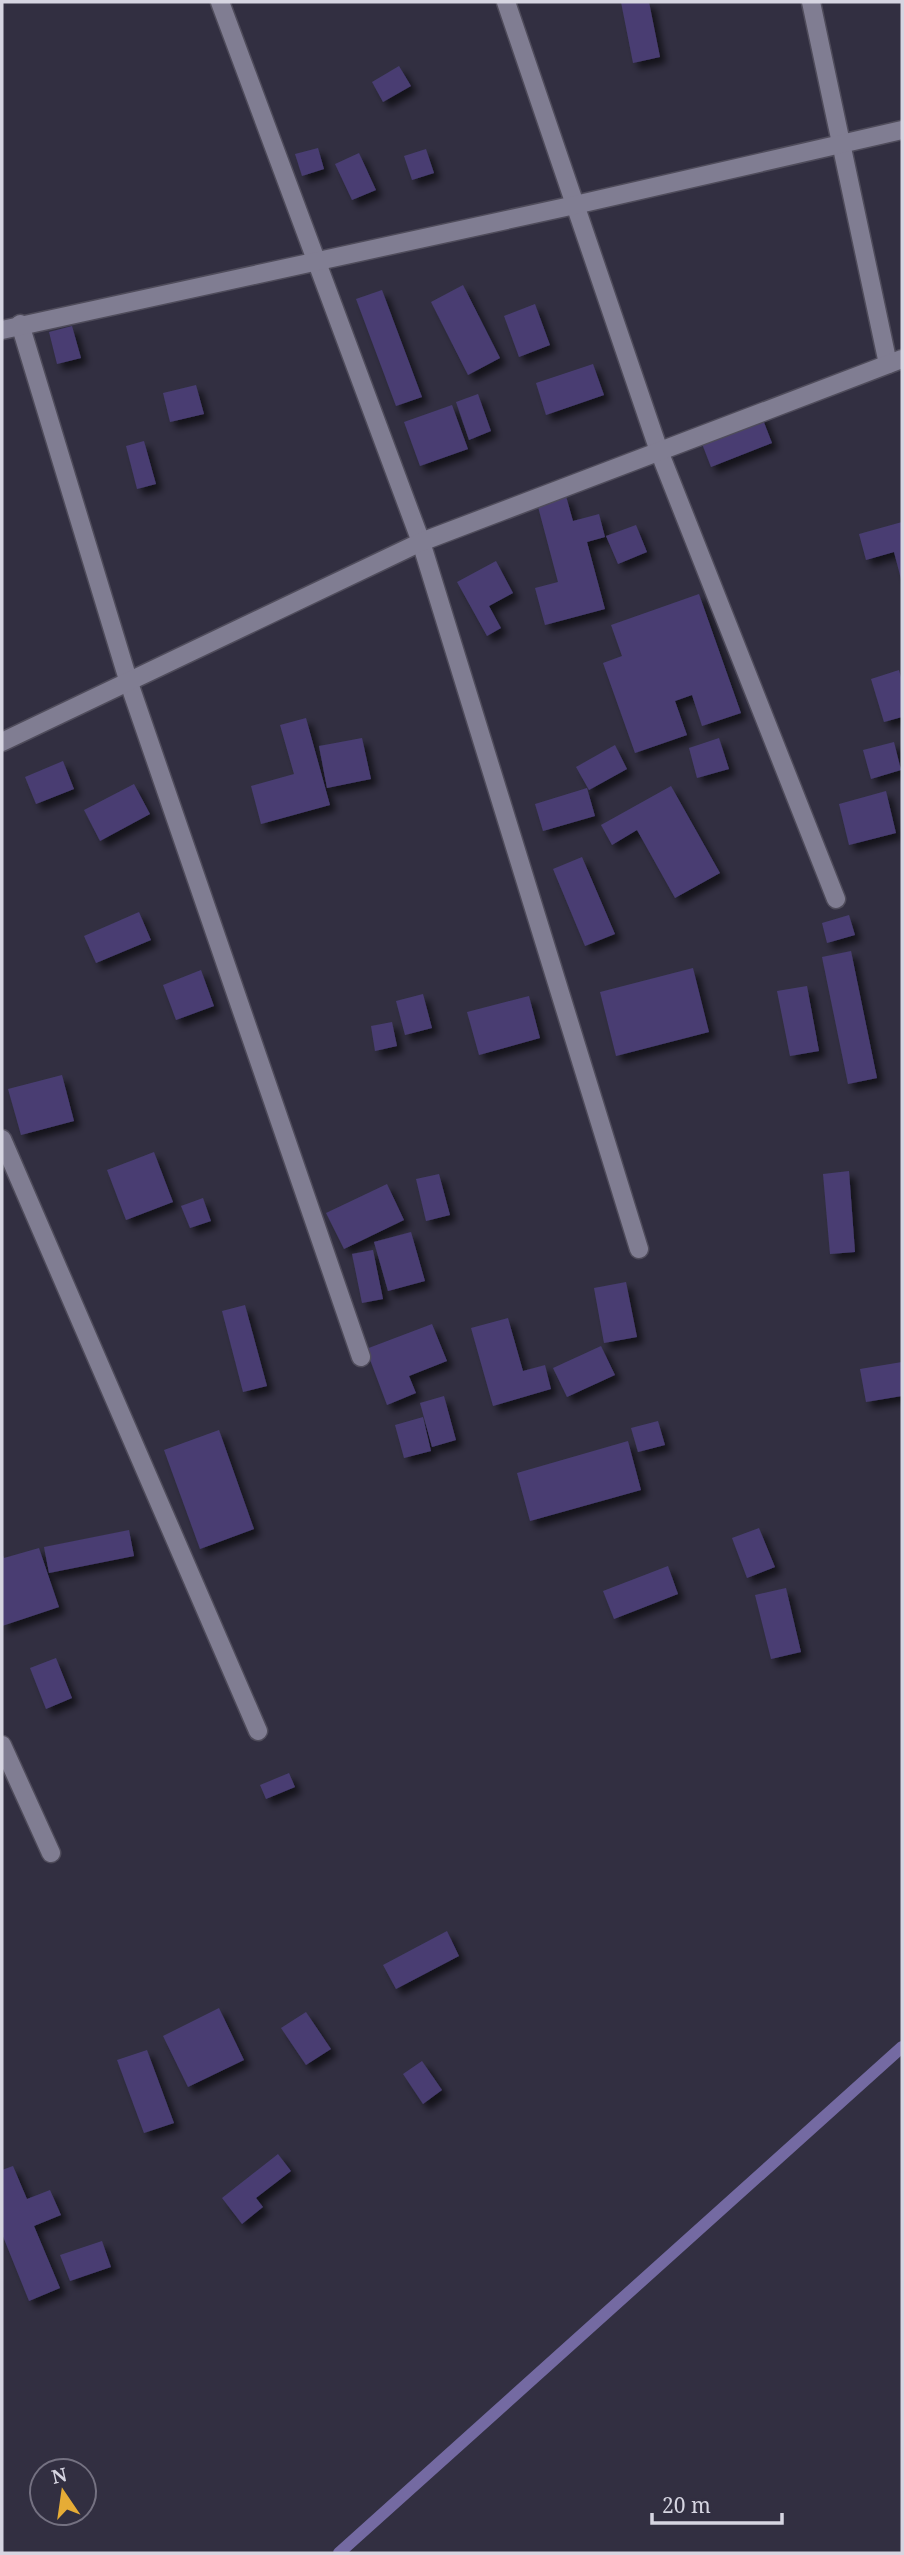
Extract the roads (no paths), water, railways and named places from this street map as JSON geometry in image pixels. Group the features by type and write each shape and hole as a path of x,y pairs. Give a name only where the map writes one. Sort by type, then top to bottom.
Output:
{"street":[{"path":"220,2 421,542 639,1249"},
{"path":"506,2 659,451 836,899"},
{"path":"2,742 421,542 895,362 841,144 811,2"},
{"path":"2,330 575,205 902,130"},
{"path":"20,324 129,683 361,1357"},
{"path":"2,1139 258,1731"},
{"path":"2,1745 51,1853"}],"waterway":[{"path":"339,2553 902,2047"}]}
